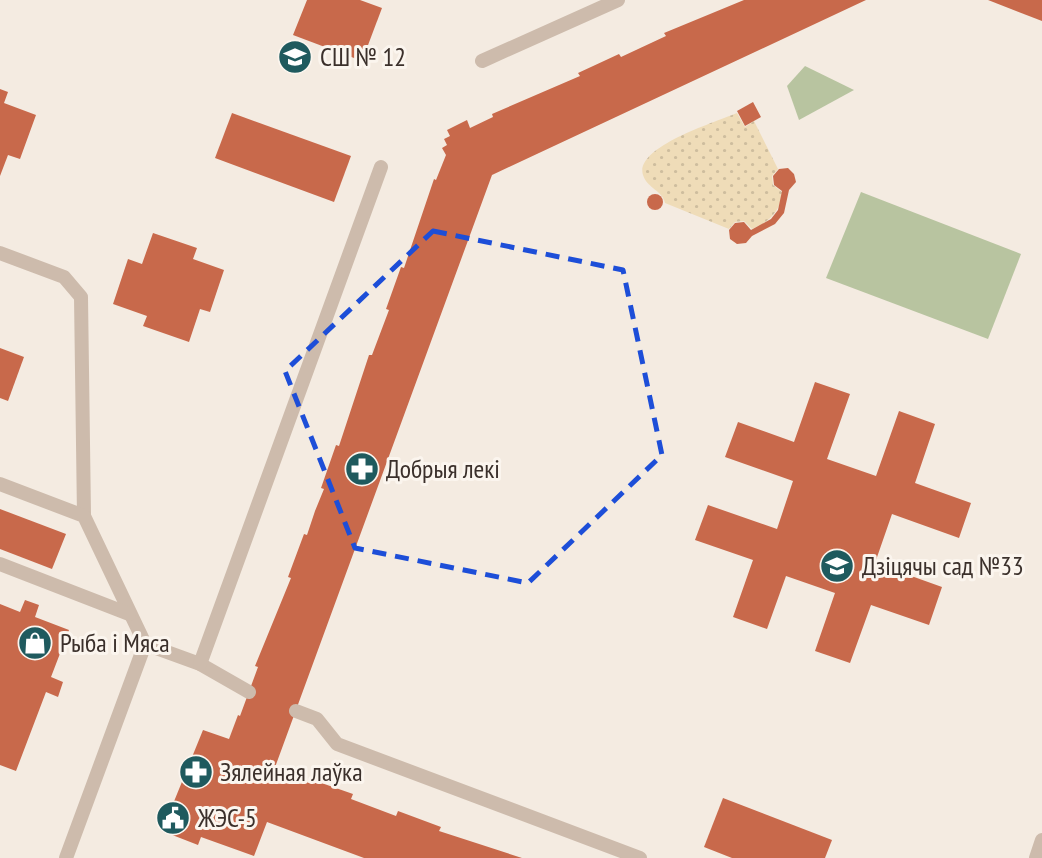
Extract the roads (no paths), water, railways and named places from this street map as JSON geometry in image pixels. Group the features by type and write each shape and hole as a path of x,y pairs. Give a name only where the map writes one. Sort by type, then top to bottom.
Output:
{"lane":[{"path":"482,61 618,0"},
{"path":"200,664 381,167"},
{"path":"0,253 64,277 81,297 84,516 145,644 200,664 249,692"},
{"path":"0,484 84,516"},
{"path":"0,564 129,614"},
{"path":"66,858 145,644"},
{"path":"296,711 317,719 337,744 640,858"},
{"path":"1036,858 1042,840"}],"place":[{"name":"СШ № 12","path":"295,57"},
{"name":"Добрыя лекі","path":"362,469"},
{"name":"Дзіцячы сад №33","path":"837,566"},
{"name":"Рыба і Мяса","path":"35,643"},
{"name":"Зялейная лаўка","path":"196,772"},
{"name":"ЖЭС-5","path":"173,818"}]}
